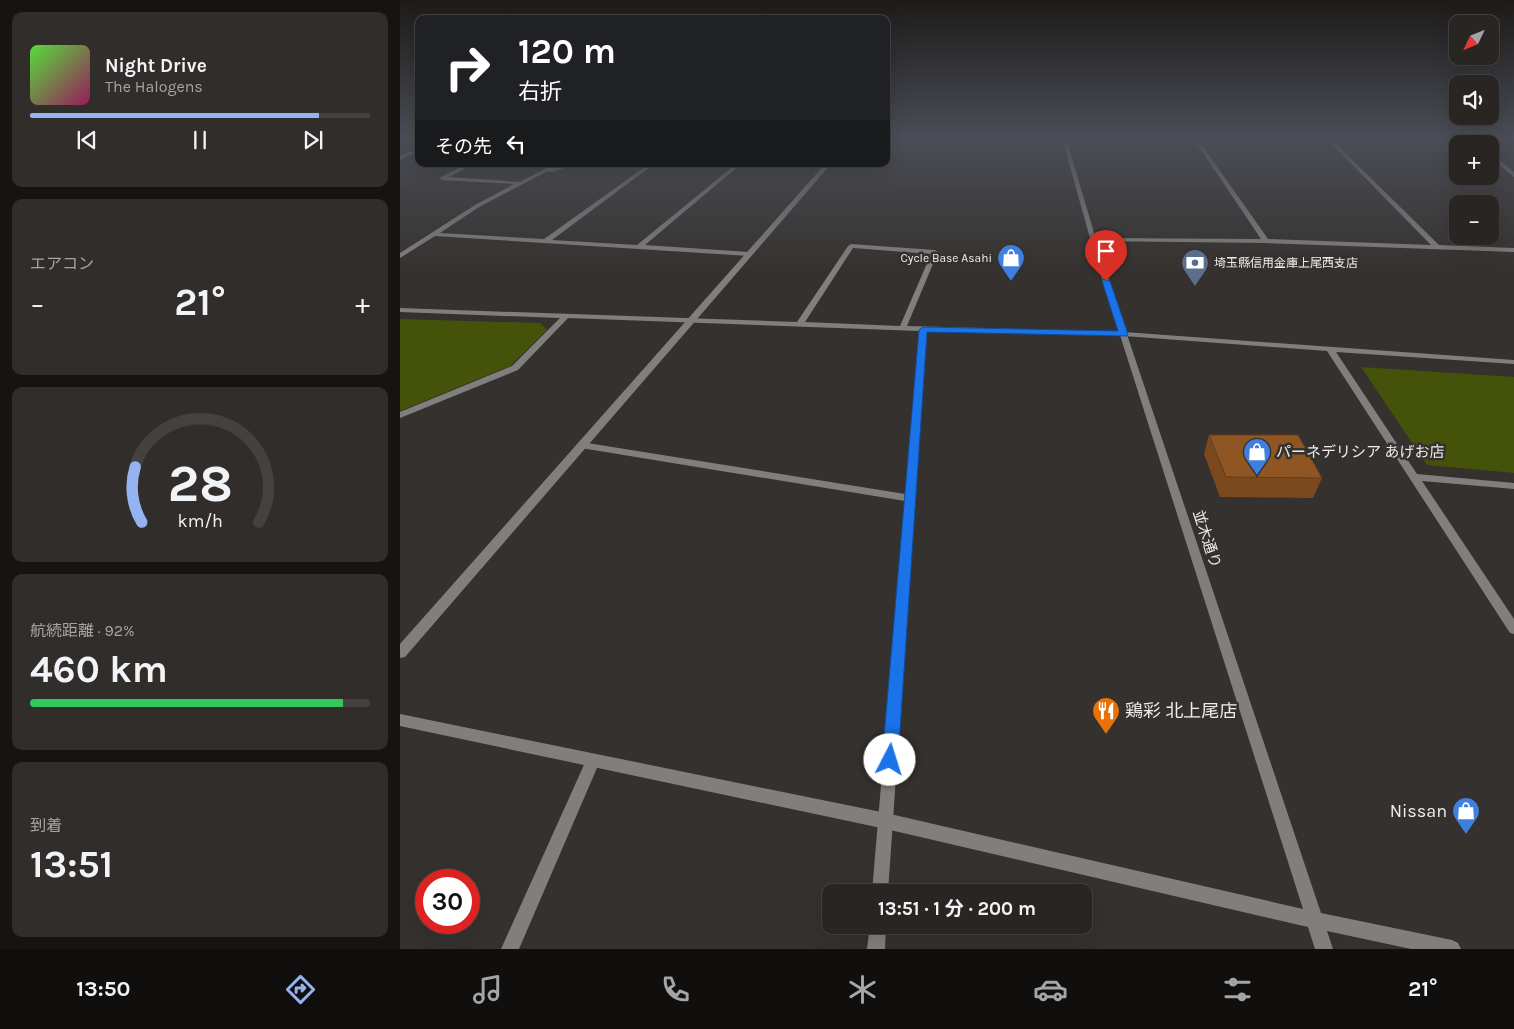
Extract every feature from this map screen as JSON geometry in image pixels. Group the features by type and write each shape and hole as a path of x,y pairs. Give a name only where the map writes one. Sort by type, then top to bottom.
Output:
{"street":[{"path":"509,182 520,183"},
{"path":"546,241 627,182"},
{"path":"639,247 717,182"},
{"path":"400,653 812,182"},
{"name":"並木通り","path":"1077,182 1124,334 1324,949"},
{"path":"1225,182 1266,241"},
{"path":"1372,182 1437,247"},
{"path":"400,256 477,206 520,183"},
{"path":"434,234 749,254"},
{"path":"1094,240 1266,241 1514,250"},
{"path":"800,324 851,246 935,252 902,328"},
{"path":"400,310 923,330 1124,334 1514,362"},
{"path":"400,415 515,368 566,316"},
{"path":"881,884 923,330"},
{"path":"1330,350 1514,629"},
{"path":"581,445 910,498"},
{"path":"1414,477 1514,486"},
{"path":"400,720 886,821 1315,920 1452,949"},
{"path":"510,949 594,761"},
{"path":"876,949 877,934"}],"green space":[{"path":"400,319 540,323 547,330 510,366 400,411"},
{"path":"1361,367 1514,377 1514,473 1427,465"}],"building":[{"path":"1209,435 1298,435 1322,478 1226,477"}],"place":[{"name":"Cycle Base Asahi","path":"1011,282"},
{"name":"埼玉縣信用金庫上尾西支店","path":"1195,287"},
{"name":"パーネデリシア あげお店","path":"1257,476"},
{"name":"鶏彩 北上尾店","path":"1106,735"},
{"name":"Nissan","path":"1466,835"}],"route":[{"path":"890,760 923,330 1124,334 1106,281"}]}
